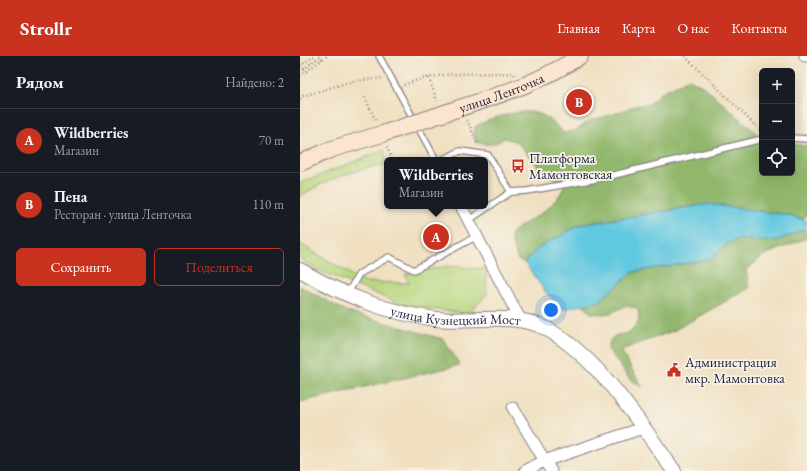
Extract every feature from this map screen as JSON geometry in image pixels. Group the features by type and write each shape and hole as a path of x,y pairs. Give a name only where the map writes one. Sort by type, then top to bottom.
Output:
{"main road":[{"name":"улица Ленточка","path":"300,163 332,149 442,114 518,87 560,69 580,56"}],"street":[{"path":"463,209 521,321"},
{"name":"улица Кузнецкий Мост","path":"300,270 347,295 381,308 416,316 438,319 521,321 547,330 579,353 606,380 674,471"},
{"path":"513,408 551,471"},
{"path":"525,471 544,460 643,428"}],"lane":[{"path":"379,56 434,157"},
{"path":"795,138 807,139"},
{"path":"488,207 511,192 527,192 602,178 759,140"},
{"path":"448,157 460,151 488,155 511,192"},
{"path":"469,220 486,209"},
{"path":"347,295 359,274 389,257 414,270 478,236"}],"path":[{"path":"314,56 301,65 304,69 320,56 322,60"},
{"path":"300,76 327,56"},
{"path":"685,56 759,129"},
{"path":"397,88 415,80 429,78 513,73 515,80"},
{"path":"300,99 303,96 354,81 391,77"},
{"path":"429,78 442,114"},
{"path":"365,97 382,134"},
{"path":"467,120 474,138"}],"green space":[{"path":"689,79 704,87 759,135 759,176 795,176 795,144 807,146 807,215 803,219 789,215 708,204 579,225 537,249 525,263 518,260 511,241 512,232 536,217 551,205 562,191 565,182 541,173 537,165 517,142 504,138 491,144 476,142 474,134 476,126 509,114 527,112 542,115 564,133 575,131 591,120 614,114 635,106 649,104 660,93"},
{"path":"384,150 386,157 384,157 384,165 366,168 329,181 308,191 300,197 300,183"},
{"path":"805,229 807,238 764,255 746,270 749,288 673,331 621,350 642,387 629,378 608,349 612,338 618,335 630,333 639,321 638,308 625,306 613,312 604,314 591,313 583,305 598,302 633,272 712,259 720,250 732,241 744,239 774,241"},
{"path":"300,244 364,282 409,283 405,274 448,266 486,269 487,294 468,314 403,305 318,270 300,259"},
{"path":"300,286 347,312 443,339 460,365 300,402"}],"water":[{"path":"708,204 789,215 807,221 805,229 779,240 759,241 744,239 732,241 720,250 712,259 633,272 598,302 562,309 544,290 525,263 537,249 579,225"}],"place":[{"name":"Пена","path":"579,102"},
{"name":"Платформа Мамонтовская","path":"518,166"},
{"name":"Wildberries","path":"436,237"},
{"name":"Администрация мкр. Мамонтовка","path":"674,370"}]}
